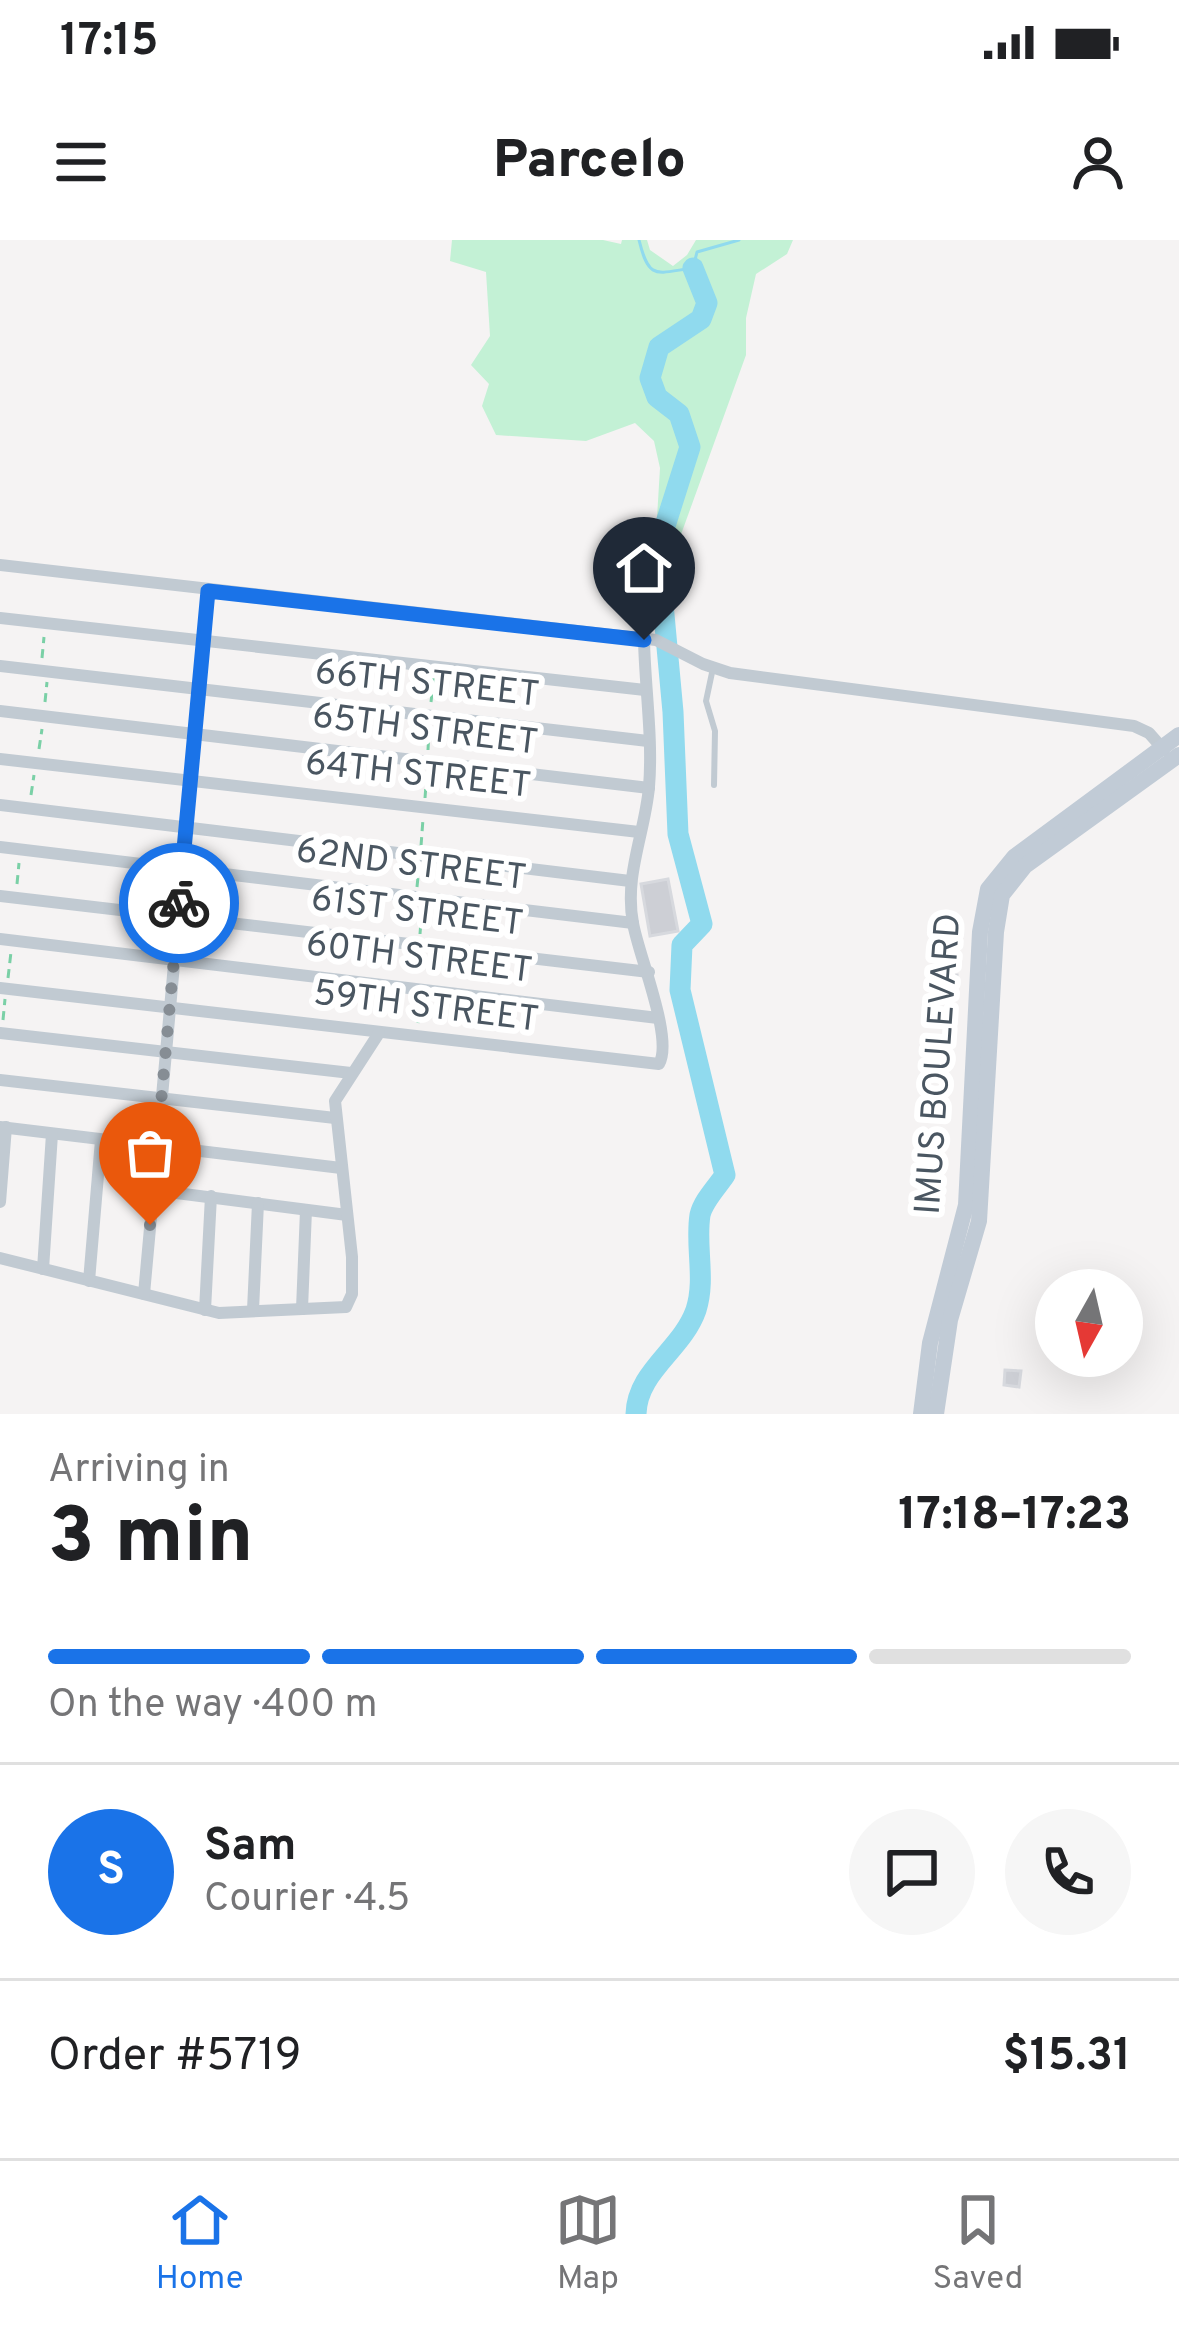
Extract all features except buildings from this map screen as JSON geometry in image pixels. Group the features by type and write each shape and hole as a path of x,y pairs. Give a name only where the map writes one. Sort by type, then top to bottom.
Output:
{"main road":[{"name":"IMUS BOULEVARD","path":"936,1414 950,1320 979,1221 1002,895 1025,866 1171,754 1179,735"},
{"name":"IMUS BOULEVARD","path":"922,1414 930,1343 966,1205 980,932 988,889 1014,857 1171,754"}],"street":[{"path":"0,565 644,640 670,645 713,668 1134,726 1171,754"},
{"path":"144,1294 208,591"},
{"path":"0,618 645,690"},
{"path":"644,640 649,788 630,881 633,923 658,1018"},
{"name":"66TH STREET","path":"0,667 648,741"},
{"name":"65TH STREET","path":"0,711 649,788"},
{"name":"64TH STREET","path":"0,758 639,832"},
{"path":"0,805 630,881"},
{"name":"62ND STREET","path":"0,847 633,923"},
{"name":"61ST STREET","path":"8,896 649,972"},
{"name":"60TH STREET","path":"6,940 658,1018"},
{"name":"59TH STREET","path":"3,988 653,1065 664,1059 658,1018"},
{"path":"0,1033 352,1073"},
{"path":"0,1258 219,1313 340,1309 349,1303 352,1257 335,1101 379,1033"},
{"path":"0,1079 334,1118"},
{"path":"0,1202 3,1127 341,1168"},
{"path":"43,1269 52,1134"},
{"path":"89,1281 101,1140"},
{"path":"153,1190 347,1214"},
{"path":"205,1310 211,1196"},
{"path":"253,1310 258,1203"},
{"path":"302,1309 306,1210"}],"lane":[{"path":"713,668 706,701 715,731 714,785"}],"path":[{"path":"38,763 46,623"},
{"path":"419,942 420,854 436,667"},
{"path":"8,896 21,850"},
{"path":"0,1033 6,940"}],"green space":[{"path":"452,240 621,244 622,240 647,240 650,250 673,266 696,240 793,240 787,254 756,274 746,318 746,355 679,540 673,626 658,625 651,618 660,468 654,441 635,423 586,441 496,435 482,406 489,384 471,365 490,336 486,272 450,261"}],"waterway":[{"path":"639,240 646,262 662,272 693,268 697,252 739,240"},
{"path":"636,1414 644,1385 696,1310 700,1215 725,1175 680,990 682,945 702,924 678,834 663,604 665,526 690,447 679,414 657,397 650,378 659,347 701,319 707,303 693,268"}],"way so far":[{"path":"150,1225 179,903"}],"route":[{"path":"179,903 208,591 644,640"}]}
